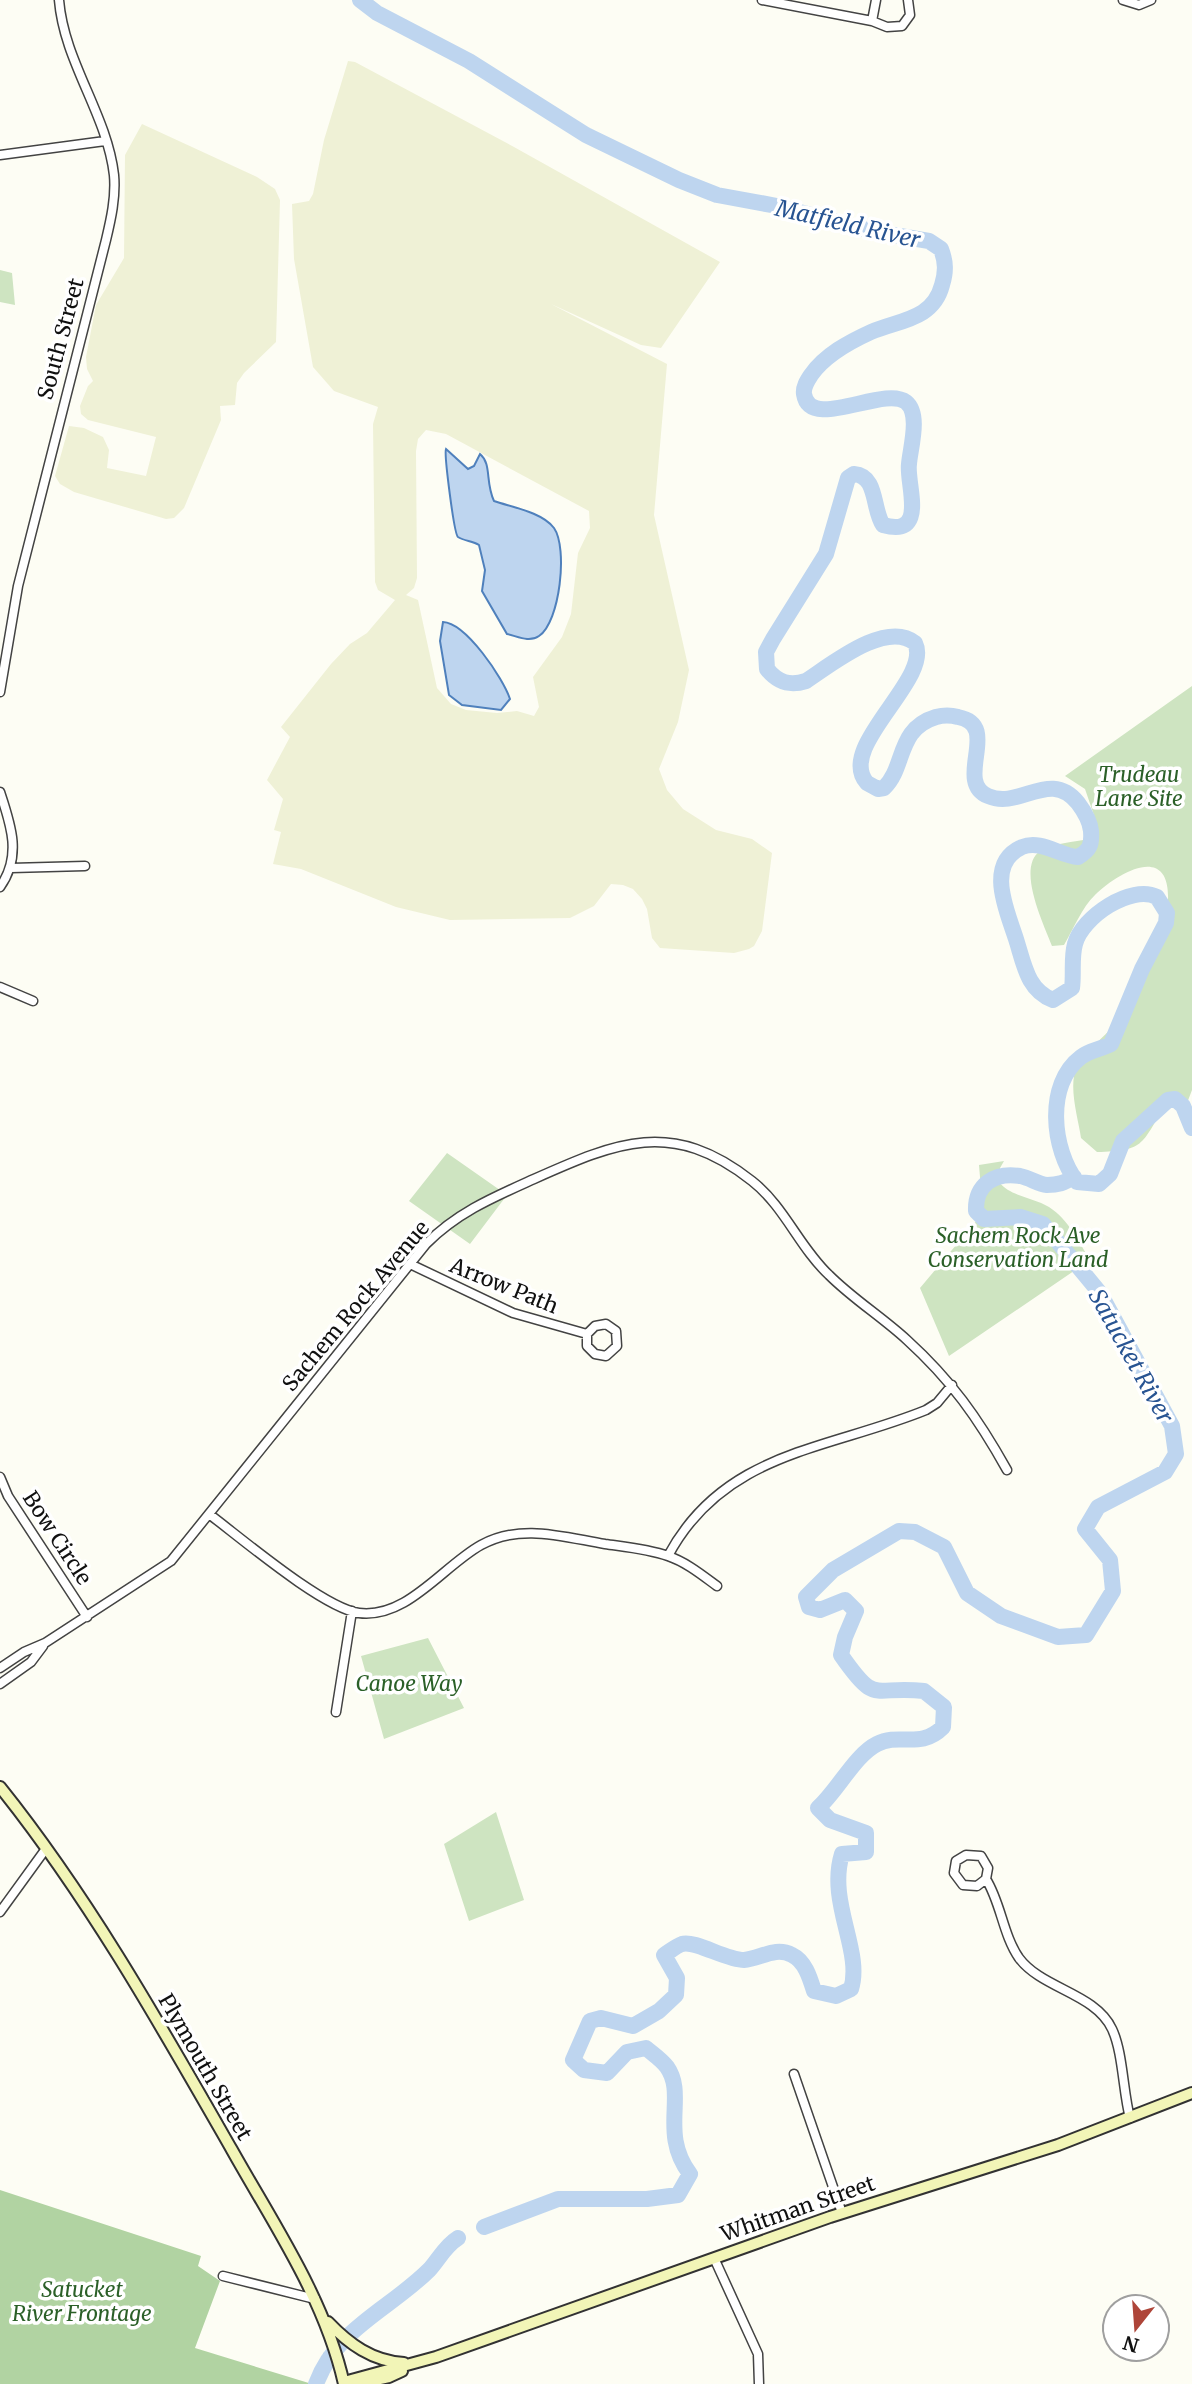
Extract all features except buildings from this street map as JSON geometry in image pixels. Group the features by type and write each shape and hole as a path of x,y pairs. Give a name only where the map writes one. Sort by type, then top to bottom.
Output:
{"main road":[{"name":"Plymouth Street","path":"0,1787 45,1850 165,2034 337,2339 348,2381"},
{"name":"Whitman Street","path":"348,2381 417,2363 842,2213 1058,2145 1192,2093"},
{"path":"337,2339 389,2361 417,2363"},
{"path":"391,2384 417,2363"}],"street":[{"name":"South Street","path":"0,692 21,574 111,218 114,173 105,141 68,45 59,0"},
{"path":"762,0 794,3 887,27 902,26 910,15 908,0"},
{"path":"872,21 876,0"},
{"path":"1123,0 1139,5 1151,0"},
{"path":"0,155 105,141"},
{"path":"0,792 12,833 11,868 0,887"},
{"path":"11,868 85,866"},
{"path":"0,986 33,1001"},
{"name":"Sachem Rock Avenue","path":"0,1668 24,1652 45,1643 162,1569 410,1264 455,1218 514,1188 615,1145 642,1142 678,1145 726,1163 763,1190 786,1215 821,1268 905,1338 952,1385 978,1418 1007,1470"},
{"name":"Arrow Path","path":"410,1264 513,1313 587,1334"},
{"name":"Arrow Path","path":"606,1324 616,1331 618,1346 606,1356 595,1354 587,1346 587,1334 595,1326 606,1324"},
{"path":"668,1556 693,1518 741,1477 795,1452 925,1410 937,1403 952,1385"},
{"name":"Bow Circle","path":"0,1476 8,1496 87,1617"},
{"path":"209,1514 294,1577 352,1611 371,1613 392,1608 470,1552 512,1534 548,1533 668,1556 717,1586"},
{"path":"336,1712 352,1611"},
{"name":"Sachem Rock Avenue","path":"0,1684 32,1661 45,1643"},
{"path":"0,1912 45,1850"},
{"path":"986,1879 977,1886 963,1885 954,1873 956,1861 966,1855 981,1856 988,1868 986,1879 997,1898 1019,1957 1041,1976 1098,2012 1112,2028 1130,2118"},
{"path":"794,2074 842,2213"},
{"path":"714,2258 758,2354 759,2384"},
{"path":"223,2276 315,2299"}],"green space":[{"path":"348,61 355,62 720,262 661,348 641,345 551,304 667,364 654,515 689,670 678,722 659,769 667,790 683,809 716,830 752,839 772,853 762,931 754,946 749,949 734,953 660,948 652,938 647,909 642,899 633,889 623,885 611,884 594,906 570,918 450,920 396,907 301,869 273,864 281,832 274,830 283,799 267,780 290,737 281,727 331,664 350,644 367,633 395,600 378,590 375,582 373,424 378,407 334,391 313,367 294,259 292,204 309,201 313,194 324,140","holes":["426,430 446,434 589,511 590,528 578,553 571,614 562,637 533,677 539,707 534,716 517,711 497,713 466,710 451,704 437,688 418,600 406,595 414,588 417,578 418,439"]},
{"path":"142,124 257,177 275,189 280,200 276,342 237,383 235,405 220,406 221,420 184,508 174,518 166,519 74,492 60,484 55,476 69,426 84,428 103,437 109,450 107,468 146,476 156,437 88,420 81,414 80,406 88,386 93,381 87,369 86,357 96,305 124,258 125,155"},
{"path":"0,270 12,273 15,305 0,302"},
{"name":"Trudeau Lane Site","path":"1192,686 1192,1090 1184,1111 1174,1105 1164,1107 1140,1143 1124,1150 1097,1152 1081,1138 1074,1101 1075,1072 1081,1059 1124,1012 1151,967 1167,917 1166,882 1161,872 1152,867 1129,871 1105,886 1090,900 1064,945 1052,946 1034,897 1031,883 1033,859 1045,848 1089,839 1097,824 1085,789 1065,776"},
{"path":"447,1153 507,1195 470,1244 409,1201"},
{"name":"Sachem Rock Ave Conservation Land","path":"1004,1161 1000,1168 999,1182 1010,1191 1056,1212 1090,1260 949,1356 920,1288 983,1213 979,1165"},
{"name":"Canoe Way","path":"428,1638 464,1708 384,1739 361,1656"},
{"path":"496,1812 524,1900 469,1921 444,1844"},
{"name":"Satucket River Frontage","path":"0,2190 201,2256 198,2266 220,2281 195,2348 312,2384 0,2384"}],"water":[{"path":"446,449 468,469 474,466 480,454 486,463 494,501 534,514 554,528 561,551 560,584 552,616 546,628 535,638 527,639 507,634 482,591 485,570 479,545 458,537 456,533"},
{"path":"443,622 452,625 472,641 500,678 510,699 501,710 462,705 449,695 440,641"},
{"path":"324,2355 327,2367 319,2384 312,2384"}],"waterway":[{"name":"Matfield River","path":"360,0 377,13 469,61 586,135 679,180 717,195 777,206 871,231 929,241 941,249 945,263 944,276 938,297 931,305 914,317 871,332 838,350 823,361 804,389 809,405 819,409 833,409 882,399 896,398 906,402 914,423 909,464 911,517 906,524 897,527 883,525 867,481 854,474 848,478 826,554 766,652 767,669 780,680 790,683 806,681 859,647 875,640 903,637 915,643 917,658 911,675 873,732 864,751 861,768 867,783 878,789 884,788 896,770 903,749 914,730 936,717 950,716 970,722 976,731 978,742 975,778 978,789 988,796 1012,798 1046,789 1057,789 1067,793 1078,803 1091,831 1090,844 1085,852 1078,857 1043,846 1022,847 1011,855 1004,865 1001,877 1004,903 1021,958 1037,990 1053,1000 1072,988 1074,949 1079,934 1087,923 1109,906 1121,899 1146,894 1157,897 1167,913 1166,923 1142,969 1111,1044 1081,1057 1069,1069 1062,1083 1056,1118 1062,1153 1077,1182 1099,1184 1110,1174 1123,1141 1168,1100 1175,1099 1183,1106 1192,1128"},
{"name":"Satucket River","path":"484,2227 558,2199 647,2199 678,2195 690,2174 676,2144 675,2090 667,2067 646,2048 627,2052 607,2073 584,2070 573,2060 590,2021 601,2018 633,2026 659,2011 676,1995 677,1978 664,1955 682,1944 703,1947 744,1960 774,1952 786,1953 797,1958 804,1966 814,1991 836,1996 851,1989 853,1959 841,1908 839,1872 842,1854 866,1852 866,1833 830,1820 818,1808 869,1749 885,1741 926,1738 935,1734 943,1727 944,1707 924,1691 884,1691 869,1688 841,1655 856,1611 845,1600 820,1610 809,1607 806,1597 833,1570 899,1531 915,1532 944,1547 967,1593 1001,1616 1058,1637 1086,1635 1113,1591 1110,1560 1085,1529 1098,1507 1165,1472 1176,1454 1172,1426 1100,1293 1043,1224 1021,1217 984,1219 976,1211 983,1187 995,1178 1020,1176 1054,1185 1074,1177"},
{"name":"Satucket River","path":"316,2384 337,2348 366,2321 414,2284 458,2238"}]}
